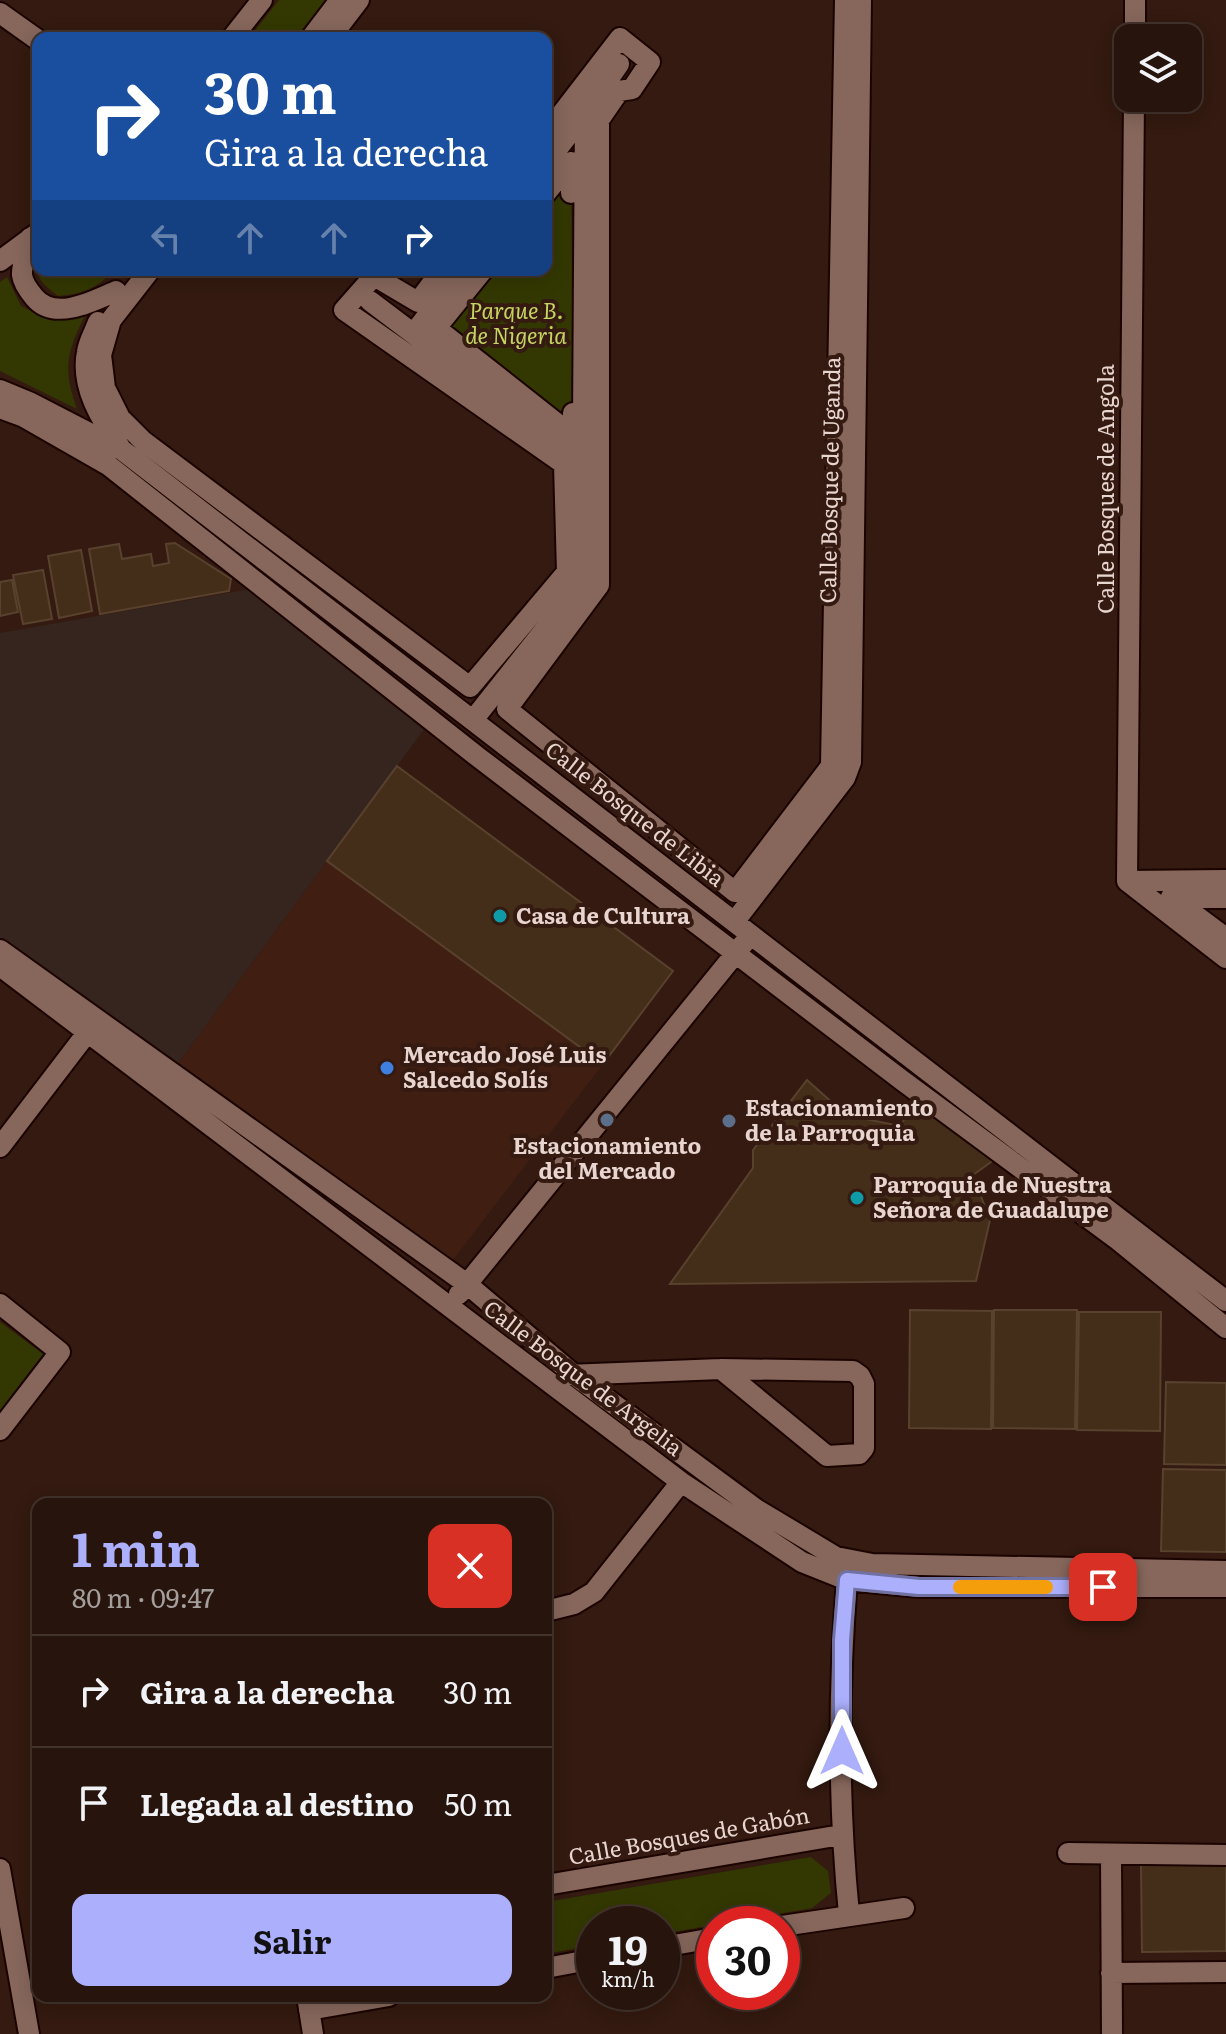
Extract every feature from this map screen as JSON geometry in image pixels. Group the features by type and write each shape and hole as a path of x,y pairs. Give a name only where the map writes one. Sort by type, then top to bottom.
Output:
{"street":[{"path":"237,32 262,0"},
{"path":"316,32 340,0"},
{"path":"335,32 359,0"},
{"path":"552,126 620,38 650,62 632,89 619,91 599,120 599,585 507,709 735,892 831,766 845,0"},
{"name":"Calle Bosque de Uganda","path":"735,921 845,778 851,762 861,0"},
{"path":"1135,0 1135,24"},
{"path":"0,13 32,36"},
{"path":"552,156 619,64"},
{"name":"Calle Bosques de Angola","path":"1127,881 1134,112"},
{"path":"473,720 580,584 583,573 585,113"},
{"path":"478,276 436,328 573,436 571,162 552,186"},
{"path":"0,261 32,237"},
{"path":"32,242 22,274 28,290 39,303 60,309 79,307 116,291"},
{"path":"122,450 103,423 87,382 87,352 99,321 128,276"},
{"path":"145,276 111,320 101,355 105,388 120,418 143,441 470,687 567,572 564,464 344,310 374,276 418,302 438,276"},
{"path":"415,333 458,276"},
{"path":"370,301 584,462"},
{"name":"Calle Bosque de Libia","path":"0,390 122,450 1226,1301"},
{"path":"0,408 24,417 108,465 478,757 735,954 1118,1240 1226,1328"},
{"path":"1127,881 1226,880"},
{"path":"1127,881 1226,958"},
{"path":"1226,898 1171,897 1226,938"},
{"path":"449,1306 751,934"},
{"path":"0,950 467,1284 573,1374 756,1509 836,1557 872,1564 1226,1571"},
{"name":"Calle Bosque de Argelia","path":"0,966 681,1482 802,1562 847,1580 919,1587 1226,1587"},
{"path":"0,1147 87,1033"},
{"path":"0,1304 60,1352 0,1430"},
{"path":"0,1322 43,1354 0,1410"},
{"path":"545,1378 573,1374 721,1369 856,1373 864,1384 864,1448 859,1454 827,1456 721,1369"},
{"path":"552,1610 574,1604 594,1592 681,1482"},
{"path":"847,1580 842,1640 841,1835 849,1914"},
{"name":"Calle Bosques de Gabón","path":"552,1884 841,1835"},
{"path":"1068,1853 1226,1855"},
{"path":"1111,1855 1112,2034"},
{"path":"0,1869 29,2034"},
{"path":"800,1923 904,1908"},
{"path":"552,1967 576,1962"},
{"path":"1111,1973 1226,1972"},
{"path":"308,2003 313,2034"}],"shaded area":[{"path":"262,587 431,720 171,1073 0,943 0,633"},
{"name":"Mercado José Luis Salcedo Solís","path":"327,861 603,1064 446,1269 171,1073"}],"green space":[{"path":"279,0 325,0 301,32 254,32"},
{"name":"Parque B. de Nigeria","path":"571,162 573,436 436,328 478,276 552,276 552,186"},
{"path":"39,276 107,276 74,294 58,296"},
{"path":"7,277 21,306 40,315 84,317 68,362 77,409 0,371 0,282"},
{"path":"0,1322 43,1354 0,1410"},
{"path":"811,1857 828,1871 831,1893 812,1908 696,1906 696,1928 680,1931 680,1906 576,1906 576,1948 552,1953 552,1901"}],"building":[{"path":"175,543 231,579 229,591 100,614 89,549 119,544 122,559 151,554 153,566 169,563 166,544"},
{"path":"81,550 92,611 59,618 48,556"},
{"path":"43,570 52,619 23,624 13,575"},
{"path":"12,580 18,612 0,616 0,582"},
{"name":"Casa de Cultura","path":"397,766 673,971 603,1064 327,861"},
{"name":"Parroquia de Nuestra Señora de Guadalupe","path":"807,1080 846,1115 900,1126 921,1094 1002,1154 973,1175 990,1220 976,1281 670,1284 753,1168 753,1150"},
{"path":"910,1310 992,1311 991,1429 909,1428"},
{"path":"994,1310 1077,1310 1075,1429 993,1428"},
{"path":"1079,1312 1161,1312 1160,1431 1077,1430"},
{"path":"1166,1382 1226,1383 1226,1465 1164,1464"},
{"path":"1163,1469 1226,1470 1226,1552 1161,1551"},
{"path":"1226,1864 1226,1951 1142,1952 1141,1865"}],"slow traffic":[{"path":"960,1587 1046,1587"}],"place":[{"name":"Casa de Cultura","path":"500,916"},
{"name":"Mercado José Luis Salcedo Solís","path":"387,1068"},
{"name":"Estacionamiento del Mercado","path":"607,1120"},
{"name":"Estacionamiento de la Parroquia","path":"729,1121"},
{"name":"Parroquia de Nuestra Señora de Guadalupe","path":"857,1198"}],"route":[{"path":"842,1751 842,1640 847,1580 919,1587 1103,1587"}]}
